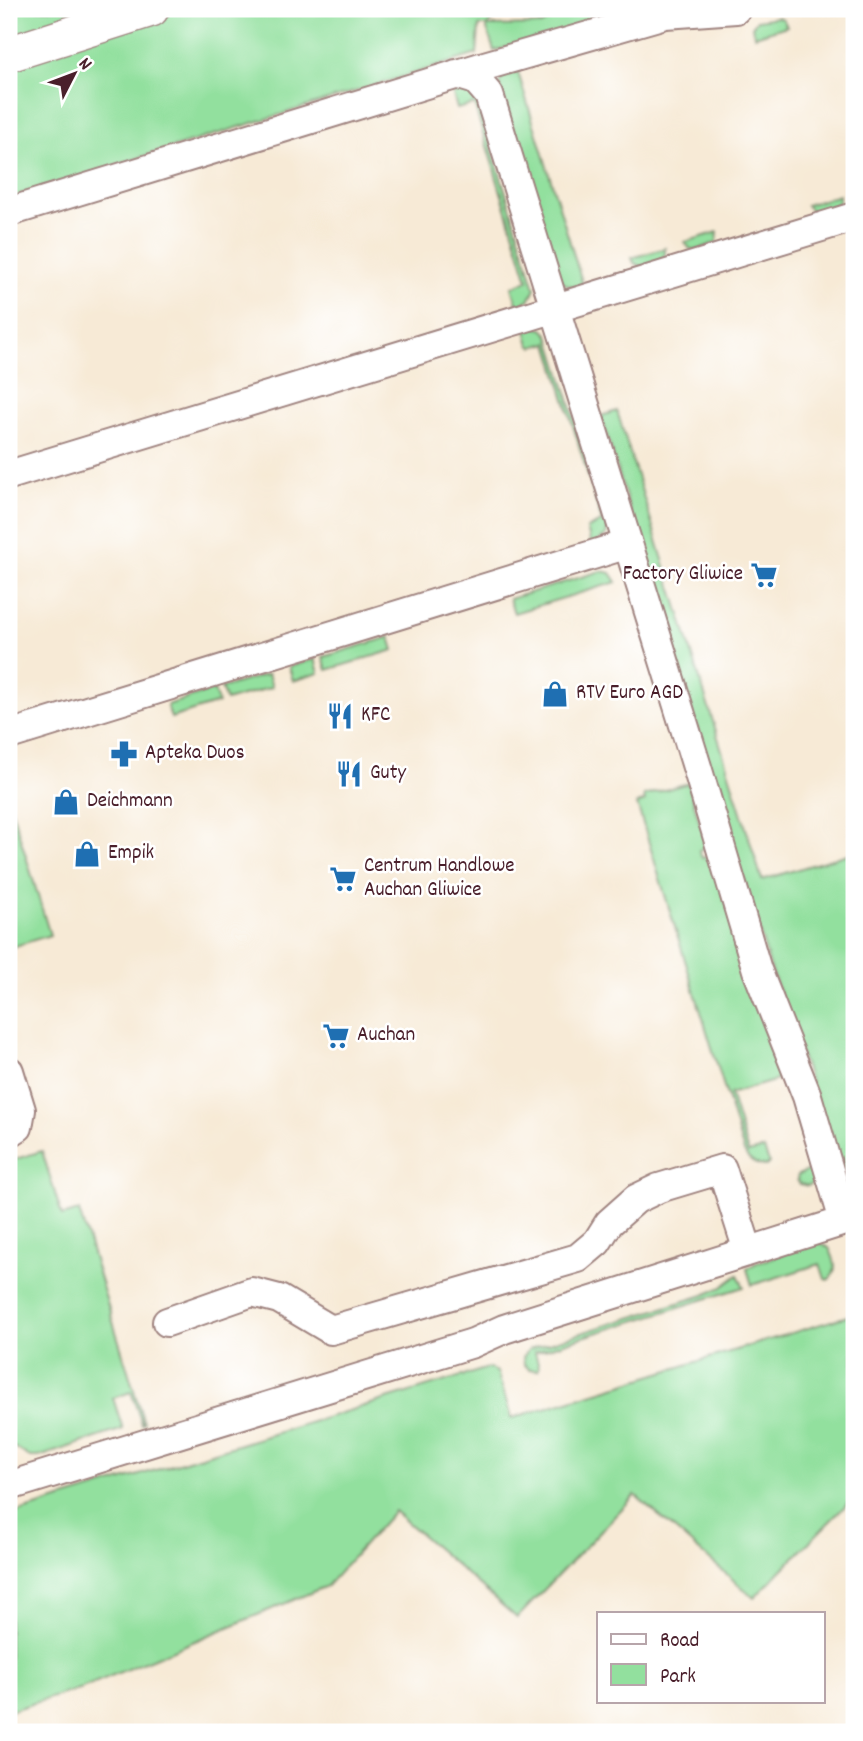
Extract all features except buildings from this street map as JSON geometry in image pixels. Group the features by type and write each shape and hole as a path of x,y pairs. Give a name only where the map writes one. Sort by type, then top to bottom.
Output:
{"main road":[{"path":"9,54 150,9"}],"lane":[{"path":"9,212 456,74 665,15 736,9"},
{"path":"9,1486 472,1343 504,1329 849,1220 807,1096 757,970 489,95 476,80 456,74"},
{"path":"9,474 555,307 605,295 854,217"},
{"path":"9,735 628,544"},
{"path":"9,1071 22,1116 19,1127 9,1133"},
{"path":"167,1322 252,1292 279,1299 331,1330 578,1258 597,1242 609,1223 636,1199 659,1188 722,1169 748,1251"}],"green space":[{"path":"9,9 502,9 487,26 541,25 569,9 640,9 494,51 486,26 479,26 477,54 9,198"},
{"path":"778,17 783,19 787,26 755,36 752,27 757,20"},
{"path":"517,69 583,285 569,286 558,277 499,83 505,73"},
{"path":"459,88 476,96 535,288 530,299 520,305 517,304 512,287 528,280 474,104 457,109 452,90"},
{"path":"839,195 839,202 833,209 813,213 806,205"},
{"path":"718,232 717,242 698,250 690,249 685,242"},
{"path":"665,248 665,255 658,262 642,267 634,263 632,258"},
{"path":"533,327 543,329 549,335 608,526 606,536 591,545 587,528 602,522 548,343 533,347 530,345 526,330"},
{"path":"617,411 762,880 854,852 854,1199 849,1195 770,966 601,416"},
{"path":"601,571 611,573 617,582 514,613 509,599"},
{"path":"390,637 394,650 327,670 323,657"},
{"path":"315,659 319,673 293,681 289,667"},
{"path":"268,674 272,687 226,701 221,688"},
{"path":"214,690 218,703 171,718 167,705"},
{"path":"688,783 707,847 699,850 702,858 710,856 787,1078 817,1174 815,1182 808,1186 797,1180 798,1175 812,1169 784,1078 730,1094 748,1153 764,1149 769,1163 766,1166 756,1164 744,1152 637,804 645,801 644,796"},
{"path":"9,801 50,935 9,948"},
{"path":"42,1151 62,1216 79,1211 144,1423 142,1424 131,1392 113,1398 123,1429 39,1457 30,1457 9,1444 9,1161"},
{"path":"819,1242 829,1248 834,1261 834,1273 828,1280 825,1279 820,1264 752,1285 747,1269 756,1263"},
{"path":"738,1275 744,1287 535,1352 538,1370 529,1369 524,1364 523,1357 529,1349 704,1295 722,1287"},
{"path":"854,1314 854,1497 754,1598 635,1495 517,1618 394,1511 327,1586 82,1688 9,1711 9,1515 488,1368 497,1372 512,1418"}],"place":[{"name":"Factory Gliwice","path":"764,575"},
{"name":"RTV Euro AGD","path":"555,694"},
{"name":"KFC","path":"340,716"},
{"name":"Apteka Duos","path":"124,754"},
{"name":"Guty","path":"349,774"},
{"name":"Deichmann","path":"66,802"},
{"name":"Empik","path":"87,854"},
{"name":"Centrum Handlowe Auchan Gliwice","path":"343,879"},
{"name":"Auchan","path":"336,1036"}]}
